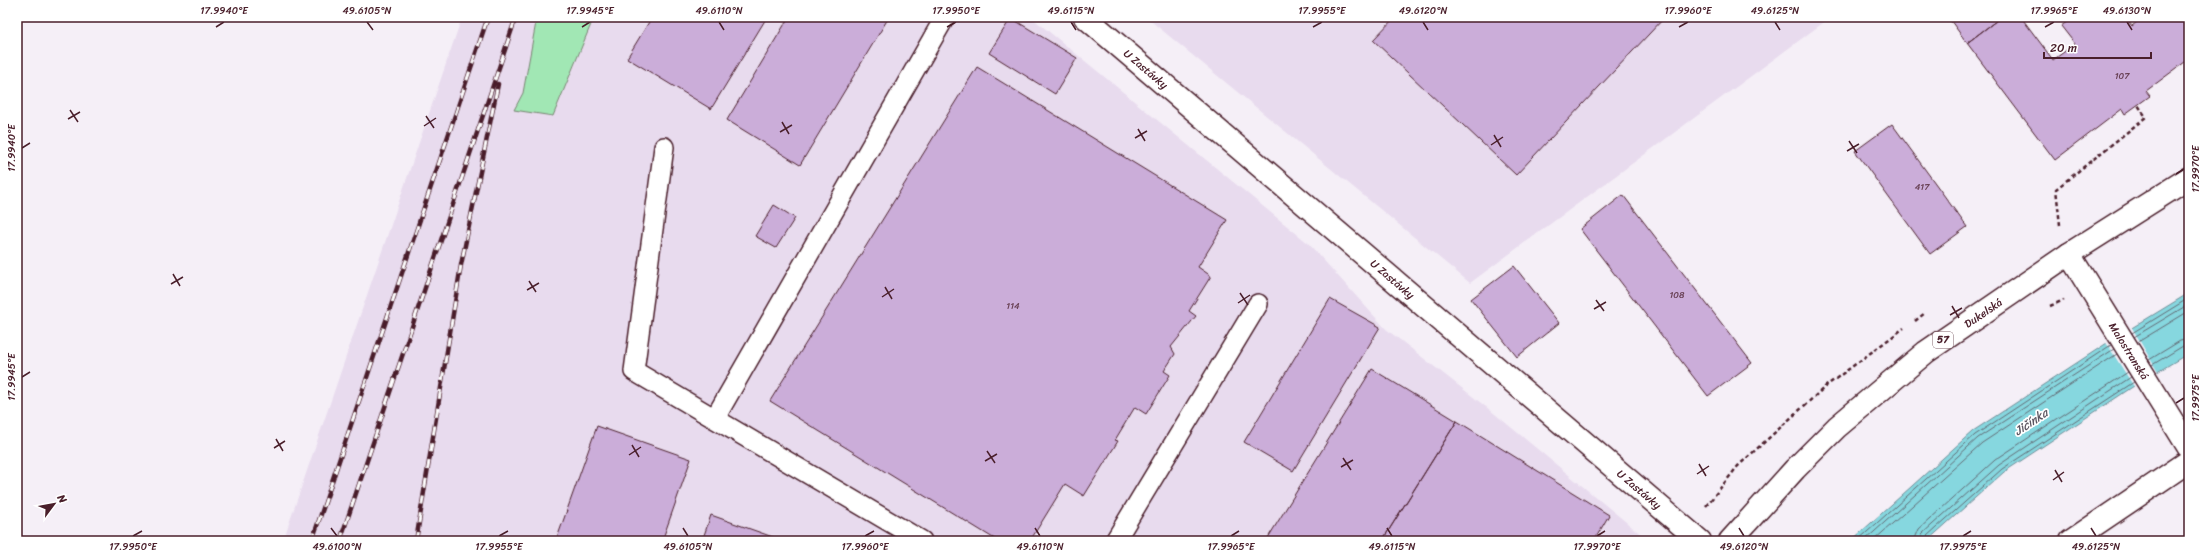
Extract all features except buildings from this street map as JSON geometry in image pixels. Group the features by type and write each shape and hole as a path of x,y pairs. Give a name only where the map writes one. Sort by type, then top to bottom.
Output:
{"street":[{"name":"U Zastávky","path":"1085,17 1700,541"},
{"name":"Dukelská","path":"1730,541 1795,469 1882,389 1926,352 1967,322 2069,254 2189,178"},
{"name":"Malostranská","path":"2069,254 2189,448"},
{"path":"2071,541 2189,461"}],"lane":[{"path":"715,418 945,17"},
{"path":"664,147 634,371 922,541"},
{"path":"1115,541 1258,304"}],"path":[{"path":"2048,306 2060,303 2087,282"}],"shaded area":[{"path":"462,17 537,17 523,93 514,110 553,116 594,17 1031,17 1308,243 1386,329 1490,410 1643,536 1640,541 283,541"},
{"path":"1146,17 1831,17 1470,283"}],"green space":[{"path":"537,17 594,17 553,116 514,110 523,93"}],"water":[{"name":"Jičínka","path":"2189,293 2189,353 2134,386 2004,472 1927,541 1851,541 1973,431 2107,343"}],"pier":[{"path":"2131,326 2159,374 2135,388 2105,341"}],"railway":[{"path":"312,541 488,17"},
{"path":"340,541 516,17"},
{"path":"416,541 461,265 498,84"}]}
